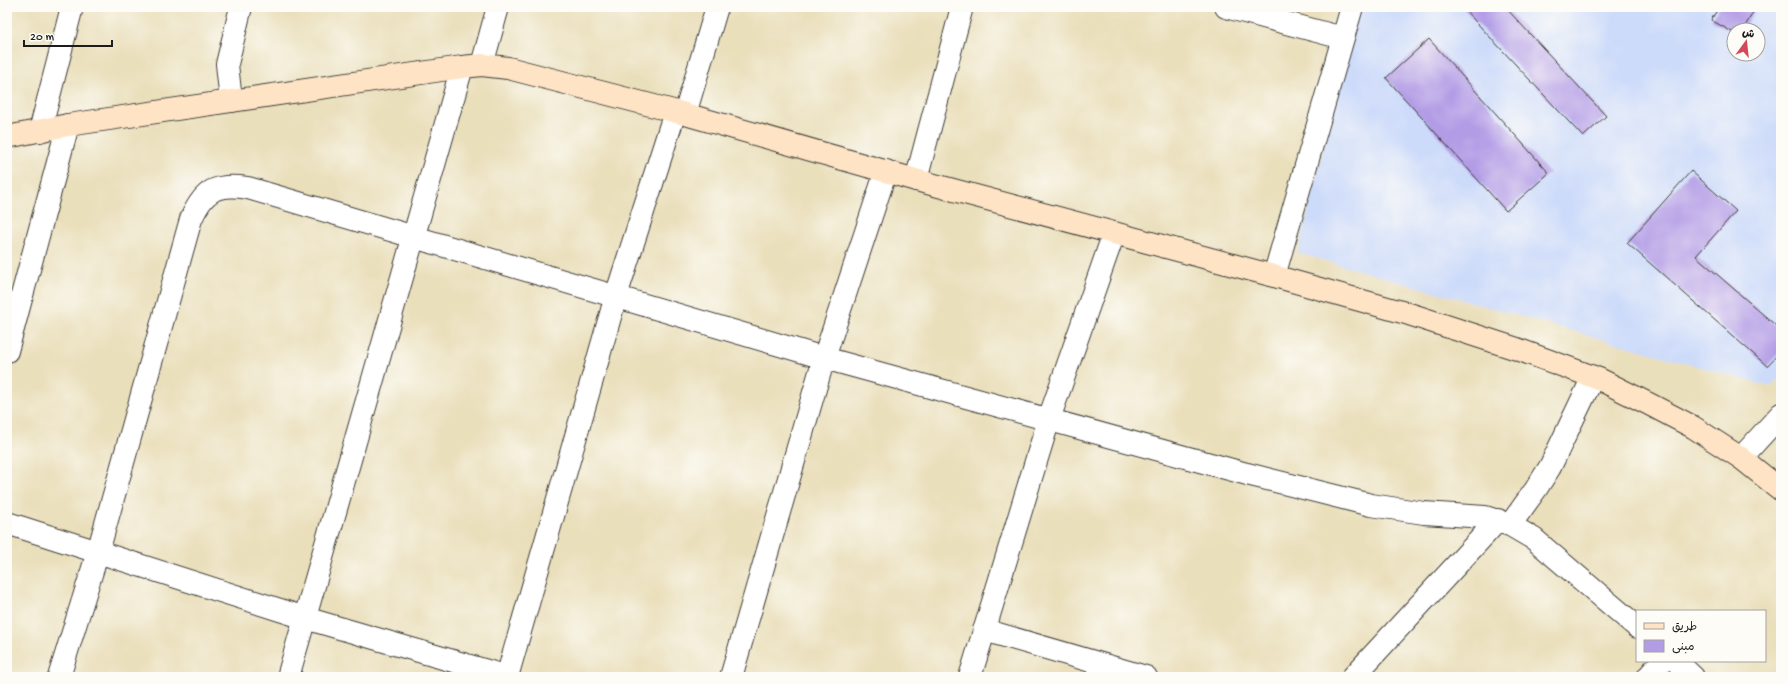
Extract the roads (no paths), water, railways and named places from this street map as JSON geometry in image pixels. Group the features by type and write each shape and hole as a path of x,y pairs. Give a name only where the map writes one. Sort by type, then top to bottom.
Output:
{"street":[{"path":"40,131 72,7"},
{"path":"231,101 227,64 241,7"},
{"path":"288,677 413,237 472,66 498,7"},
{"path":"7,524 305,618 507,677 616,296 717,7"},
{"path":"916,180 962,7"},
{"path":"1226,7 1343,38"},
{"path":"1274,276 1352,7"},
{"path":"7,137 68,125 472,66 508,68 680,113 916,180 1274,276 1409,314 1517,349 1593,377 1649,404 1693,427 1779,483"},
{"path":"7,351 68,125"},
{"path":"731,677 824,358 886,171"},
{"path":"59,677 98,552 191,220 198,204 206,195 222,187 233,186 248,188 824,358 1247,474 1372,505 1424,513 1485,517 1504,522 1534,539 1636,626"},
{"path":"970,677 1049,419 1114,233"},
{"path":"1352,677 1536,489 1550,467 1593,377"},
{"path":"1741,458 1781,414"},
{"path":"984,630 1146,677"},
{"path":"1648,677 1661,662"},
{"path":"1677,662 1693,677"}]}
